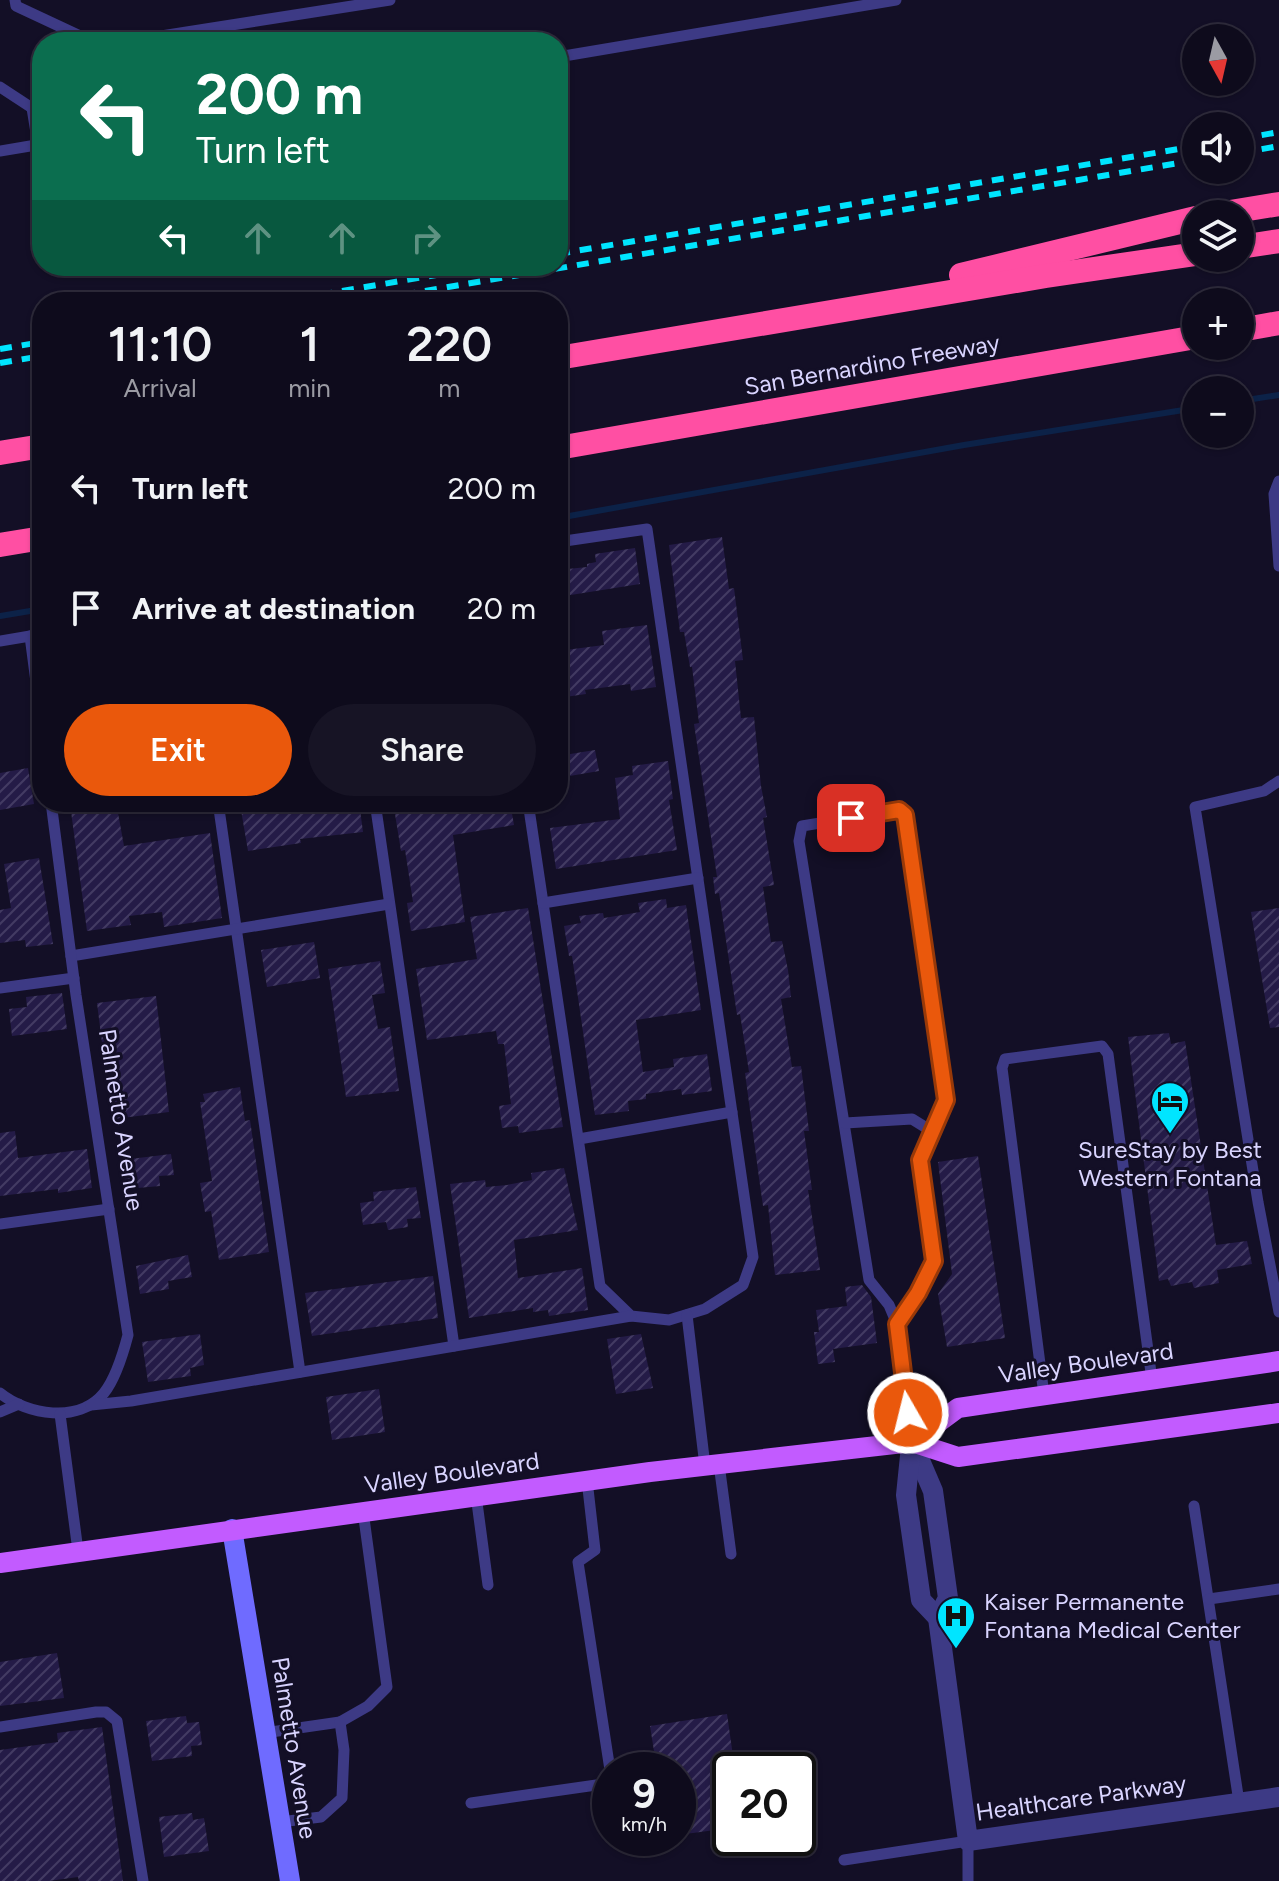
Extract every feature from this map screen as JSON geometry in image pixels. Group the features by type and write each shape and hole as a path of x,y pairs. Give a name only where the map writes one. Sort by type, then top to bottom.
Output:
{"highway":[{"path":"1254,208 1279,204"},
{"path":"781,321 1182,221"},
{"path":"1254,245 1279,241"},
{"path":"568,356 1182,256"},
{"path":"1254,328 1275,325"},
{"name":"San Bernardino Freeway","path":"568,446 1182,339"},
{"path":"0,453 32,448"},
{"path":"0,545 32,540"}],"main road":[{"name":"Valley Boulevard","path":"912,1442 958,1408 1279,1361"},
{"name":"Valley Boulevard","path":"0,1563 476,1495 712,1465 912,1442 958,1457 1279,1413"}],"street":[{"name":"Healthcare Parkway","path":"912,1442 906,1495 921,1600 938,1618 968,1841 1279,1797"},
{"name":"Palmetto Avenue","path":"232,1529 290,1881"}],"lane":[{"path":"187,32 390,0"},
{"path":"568,55 896,0"},
{"path":"15,3 73,32"},
{"path":"0,87 32,108"},
{"path":"0,151 32,145"},
{"path":"1279,481 1274,494 1279,566"},
{"path":"0,1393 19,1404 60,1414 88,1405 131,1401 631,1316 669,1320 705,1309 743,1285 753,1257 647,529 568,541"},
{"path":"0,641 32,636"},
{"path":"1279,781 1264,791 1195,807 1241,1102 1279,1312"},
{"path":"897,1324 918,1293 934,1261 920,1160 946,1100 905,815 899,810 802,826 799,841 869,1280 889,1305 897,1324 912,1442"},
{"name":"Palmetto Avenue","path":"52,812 128,1335 121,1361 103,1394 88,1405"},
{"path":"219,812 300,1372"},
{"path":"376,812 454,1346"},
{"path":"529,812 600,1286 631,1316"},
{"path":"543,903 698,878"},
{"path":"71,956 389,904"},
{"path":"0,988 74,978"},
{"path":"1044,1395 1002,1068 1005,1059 1102,1046 1108,1054 1152,1380"},
{"path":"579,1139 732,1112"},
{"path":"845,1123 912,1119 933,1132"},
{"path":"0,1224 109,1209"},
{"path":"687,1315 712,1465 731,1554"},
{"path":"0,1412 19,1404"},
{"path":"60,1414 78,1551"},
{"path":"587,1480 595,1550 578,1562 607,1752"},
{"path":"476,1495 488,1585"},
{"path":"1194,1506 1239,1802"},
{"path":"264,1733 340,1722 368,1706 387,1687 363,1511"},
{"path":"1209,1599 1279,1589"},
{"path":"0,1727 96,1712 106,1712 117,1721 143,1881"},
{"path":"280,1822 321,1817 342,1798 344,1750 340,1722"},
{"path":"471,1803 592,1786"},
{"path":"844,1860 968,1841 968,1881"}],"building":[{"path":"722,537 729,589 734,588 743,660 735,661 741,718 754,717 767,817 763,818 774,885 763,887 771,942 782,941 791,997 781,999 792,1067 801,1066 809,1131 804,1131 812,1190 808,1190 820,1270 775,1275 768,1205 763,1206 759,1178 740,1014 737,1015 719,893 715,894 713,877 717,877 694,724 699,723 692,667 684,632 680,632 669,545"},
{"path":"635,548 640,584 568,595 568,569 587,567 587,564 596,562 595,554"},
{"path":"647,625 656,687 631,691 630,684 585,690 586,694 568,697 568,650 604,645 602,631"},
{"path":"595,750 599,771 568,776 568,754"},
{"path":"668,761 673,799 669,800 677,850 556,869 550,828 620,819 615,778 633,775 632,766"},
{"path":"28,768 32,804 0,810 0,773"},
{"path":"71,812 118,812 124,846 210,833 222,918 164,927 162,912 129,916 131,925 87,931"},
{"path":"241,812 360,812 363,832 300,839 301,843 248,851"},
{"path":"395,812 512,812 514,825 453,835 465,922 411,931 407,903 413,902 405,850 401,851"},
{"path":"39,858 53,944 26,947 25,940 0,943 0,910 11,908 4,864"},
{"path":"666,899 667,908 686,905 701,1010 636,1020 643,1072 674,1067 673,1059 707,1054 712,1091 682,1095 681,1089 646,1094 646,1099 628,1101 629,1111 595,1115 572,956 569,956 564,926 581,923 579,916 603,913 604,918 640,912 638,903"},
{"path":"528,908 563,1127 519,1133 518,1126 502,1128 499,1106 511,1104 504,1044 498,1044 496,1031 427,1040 416,969 477,959 470,917"},
{"path":"1279,908 1279,1027 1270,1028 1251,912"},
{"path":"314,942 320,978 267,987 261,950"},
{"path":"380,961 385,993 372,995 378,1029 390,1027 399,1091 346,1097 328,969"},
{"path":"62,993 67,1029 12,1036 9,1009 27,1007 26,997"},
{"path":"156,996 169,1112 114,1119 106,1042 102,1043 97,1003"},
{"name":"SureStay by Best Western Fontana","path":"1169,1033 1171,1044 1185,1041 1216,1245 1247,1241 1252,1264 1217,1270 1219,1283 1194,1288 1192,1282 1171,1286 1168,1279 1159,1281 1128,1037"},
{"path":"240,1087 245,1121 250,1120 269,1252 219,1260 211,1211 205,1212 200,1183 212,1181 200,1102 205,1102 203,1094"},
{"path":"15,1131 18,1158 87,1149 92,1188 0,1196 0,1133"},
{"path":"171,1154 174,1175 159,1176 160,1186 126,1189 122,1160"},
{"path":"978,1156 1005,1338 947,1347 938,1294 952,1274 938,1162"},
{"path":"564,1168 578,1230 514,1240 518,1278 582,1268 588,1310 549,1316 548,1310 533,1312 533,1308 469,1318 450,1184 485,1180 486,1187 507,1185 532,1180 531,1173"},
{"path":"416,1187 421,1218 407,1219 408,1227 388,1230 386,1222 363,1225 360,1203 374,1201 373,1192"},
{"path":"188,1255 192,1277 168,1281 169,1289 140,1294 136,1266"},
{"path":"433,1276 438,1318 312,1336 305,1293"},
{"path":"862,1285 871,1297 877,1343 833,1349 835,1362 818,1364 814,1332 819,1332 816,1310 847,1306 845,1287"},
{"path":"200,1334 204,1365 190,1368 191,1376 148,1382 142,1342"},
{"path":"641,1334 653,1388 616,1394 607,1339"},
{"path":"379,1389 385,1432 332,1440 326,1397"},
{"path":"57,1653 64,1698 0,1706 0,1662"},
{"path":"727,1714 732,1752 712,1752 712,1830 696,1833 696,1752 654,1752 650,1726"},
{"path":"186,1716 187,1723 199,1722 202,1745 191,1746 192,1756 152,1761 146,1721"},
{"path":"102,1727 123,1881 79,1881 78,1877 49,1881 0,1881 0,1750 58,1742 57,1733"},
{"path":"192,1813 193,1820 204,1818 209,1851 164,1857 159,1817"}],"waterway":[{"path":"1254,399 1279,395"},
{"path":"568,516 964,445 1182,410"},
{"path":"0,616 32,611"}],"railway":[{"path":"1254,136 1279,132"},
{"path":"1254,150 1279,146"},
{"path":"568,252 1182,148"},
{"path":"568,267 1182,162"},
{"path":"336,292 430,276"},
{"path":"419,292 513,276"},
{"path":"0,349 32,344"},
{"path":"0,363 32,358"}],"place":[{"name":"SureStay by Best Western Fontana","path":"1170,1135"},
{"name":"Kaiser Permanente Fontana Medical Center","path":"956,1650"}],"route":[{"path":"851,818 899,810 905,815 946,1100 920,1160 934,1261 918,1293 897,1324 908,1413"}]}
